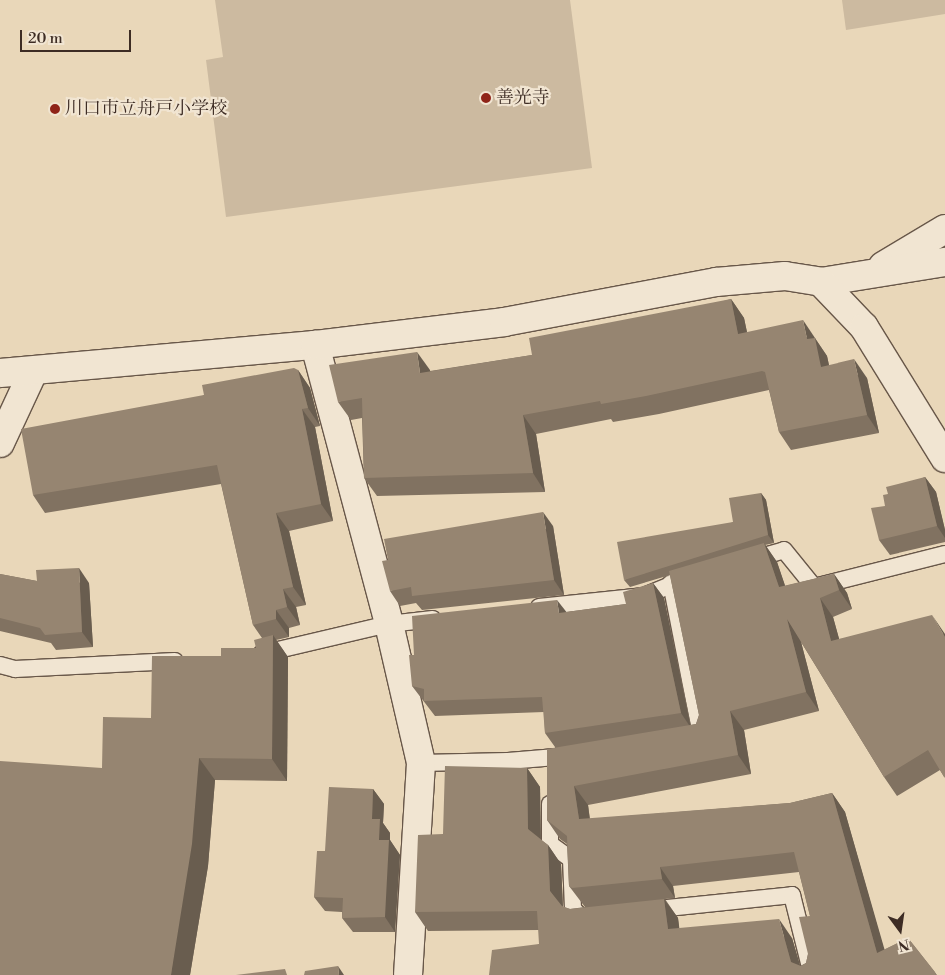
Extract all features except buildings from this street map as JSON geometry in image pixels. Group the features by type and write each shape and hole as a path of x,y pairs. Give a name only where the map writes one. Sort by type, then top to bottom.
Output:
{"street":[{"path":"871,273 945,229"},
{"path":"0,373 33,372 315,345 504,322 716,282 785,276 821,282 945,262"},
{"path":"821,282 864,327 945,458"},
{"path":"315,345 388,624 420,763 408,975"},
{"path":"0,443 33,372"}],"lane":[{"path":"737,564 784,550 814,587 945,554"},
{"path":"526,608 644,596 671,582 709,572"},
{"path":"671,582 703,736 684,739"},
{"path":"246,657 388,624 448,617"},
{"path":"0,665 15,670 189,660"},
{"path":"420,763 550,759 588,753"},
{"path":"550,759 550,844 571,859 573,909 582,918 611,914"},
{"path":"630,912 792,895 812,975"}],"shaded area":[{"path":"215,0 570,0 592,168 226,217 206,60 223,57"},
{"path":"842,0 945,0 945,14 846,30"}],"place":[{"name":"善光寺","path":"486,98"},
{"name":"川口市立舟戸小学校","path":"55,109"}]}
